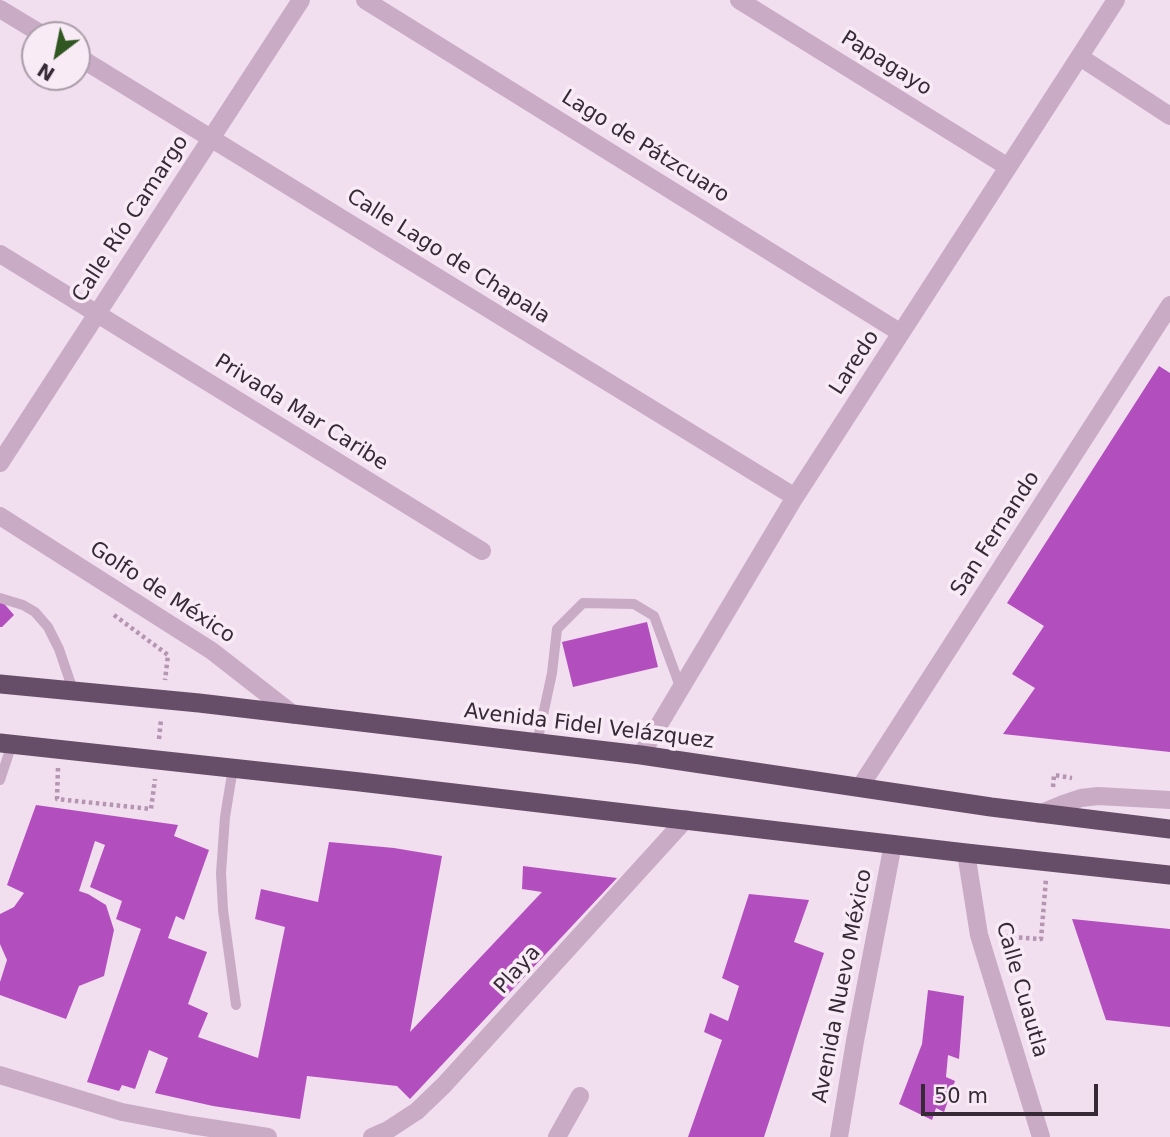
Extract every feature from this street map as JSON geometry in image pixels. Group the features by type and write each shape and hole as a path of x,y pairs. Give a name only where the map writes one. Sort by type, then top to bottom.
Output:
{"highway":[{"name":"Avenida Fidel Velázquez","path":"0,684 199,703 641,755 1039,814 1170,829"},
{"path":"6,744 1170,875"}],"street":[{"name":"Calle Río Camargo","path":"0,463 301,0"},
{"name":"Lago de Pátzcuaro","path":"365,0 901,334"},
{"name":"Papagayo","path":"739,0 1008,167"},
{"name":"Laredo","path":"641,755 795,497 1116,0"},
{"path":"0,9 21,22"},
{"path":"1080,57 1170,116"},
{"name":"Calle Lago de Chapala","path":"91,65 795,497"},
{"name":"Privada Mar Caribe","path":"0,254 482,551"},
{"name":"San Fernando","path":"860,787 1170,305"},
{"name":"Golfo de México","path":"0,516 212,651 294,715"},
{"path":"1039,814 1063,803 1098,796 1170,800"},
{"name":"Playa","path":"372,1137 417,1111 444,1085 686,819"},
{"name":"Avenida Nuevo México","path":"839,1137 893,844"},
{"name":"Calle Cuautla","path":"966,853 979,935 1041,1137"},
{"path":"0,1075 122,1112 268,1137"},
{"path":"557,1137 580,1096"}],"lane":[{"path":"0,598 35,612 48,627 59,649 73,690"},
{"path":"537,743 552,673 557,629 583,603 634,604 654,616 681,689"},
{"path":"0,780 6,744"},
{"path":"233,768 225,817 221,873 223,910 236,1005"}],"path":[{"path":"165,680 168,654"},
{"path":"158,744 161,719"},
{"path":"58,749 57,799 151,808 156,770"},
{"path":"979,935 1041,939"}],"building":[{"path":"1159,366 1170,373 1170,752 1003,734 1035,688 1012,674 1044,626 1007,603"},
{"path":"0,599 14,615 2,627 0,627"},
{"path":"647,622 658,667 573,687 562,642"},
{"path":"36,805 178,825 174,836 209,850 184,920 176,916 168,938 207,952 188,1004 208,1013 198,1037 258,1058 285,927 255,919 261,889 318,902 329,842 442,856 410,1032 542,892 522,889 523,866 617,878 410,1099 397,1086 307,1076 300,1119 213,1106 155,1093 168,1058 149,1050 135,1089 122,1085 119,1091 87,1082 141,929 116,919 122,901 90,887 105,845 95,841 79,891 106,905 114,930 104,976 79,986 66,1019 0,995 0,982 7,960 0,944 0,914 14,907 24,893 7,885"},
{"path":"749,894 809,900 794,942 824,953 764,1137 688,1137 722,1040 704,1032 710,1013 728,1021 739,986 722,978"},
{"path":"1072,919 1170,929 1170,1027 1106,1020"},
{"path":"928,990 964,996 959,1059 948,1055 946,1077 955,1081 944,1112 936,1108 932,1120 899,1104 922,1044"}]}
